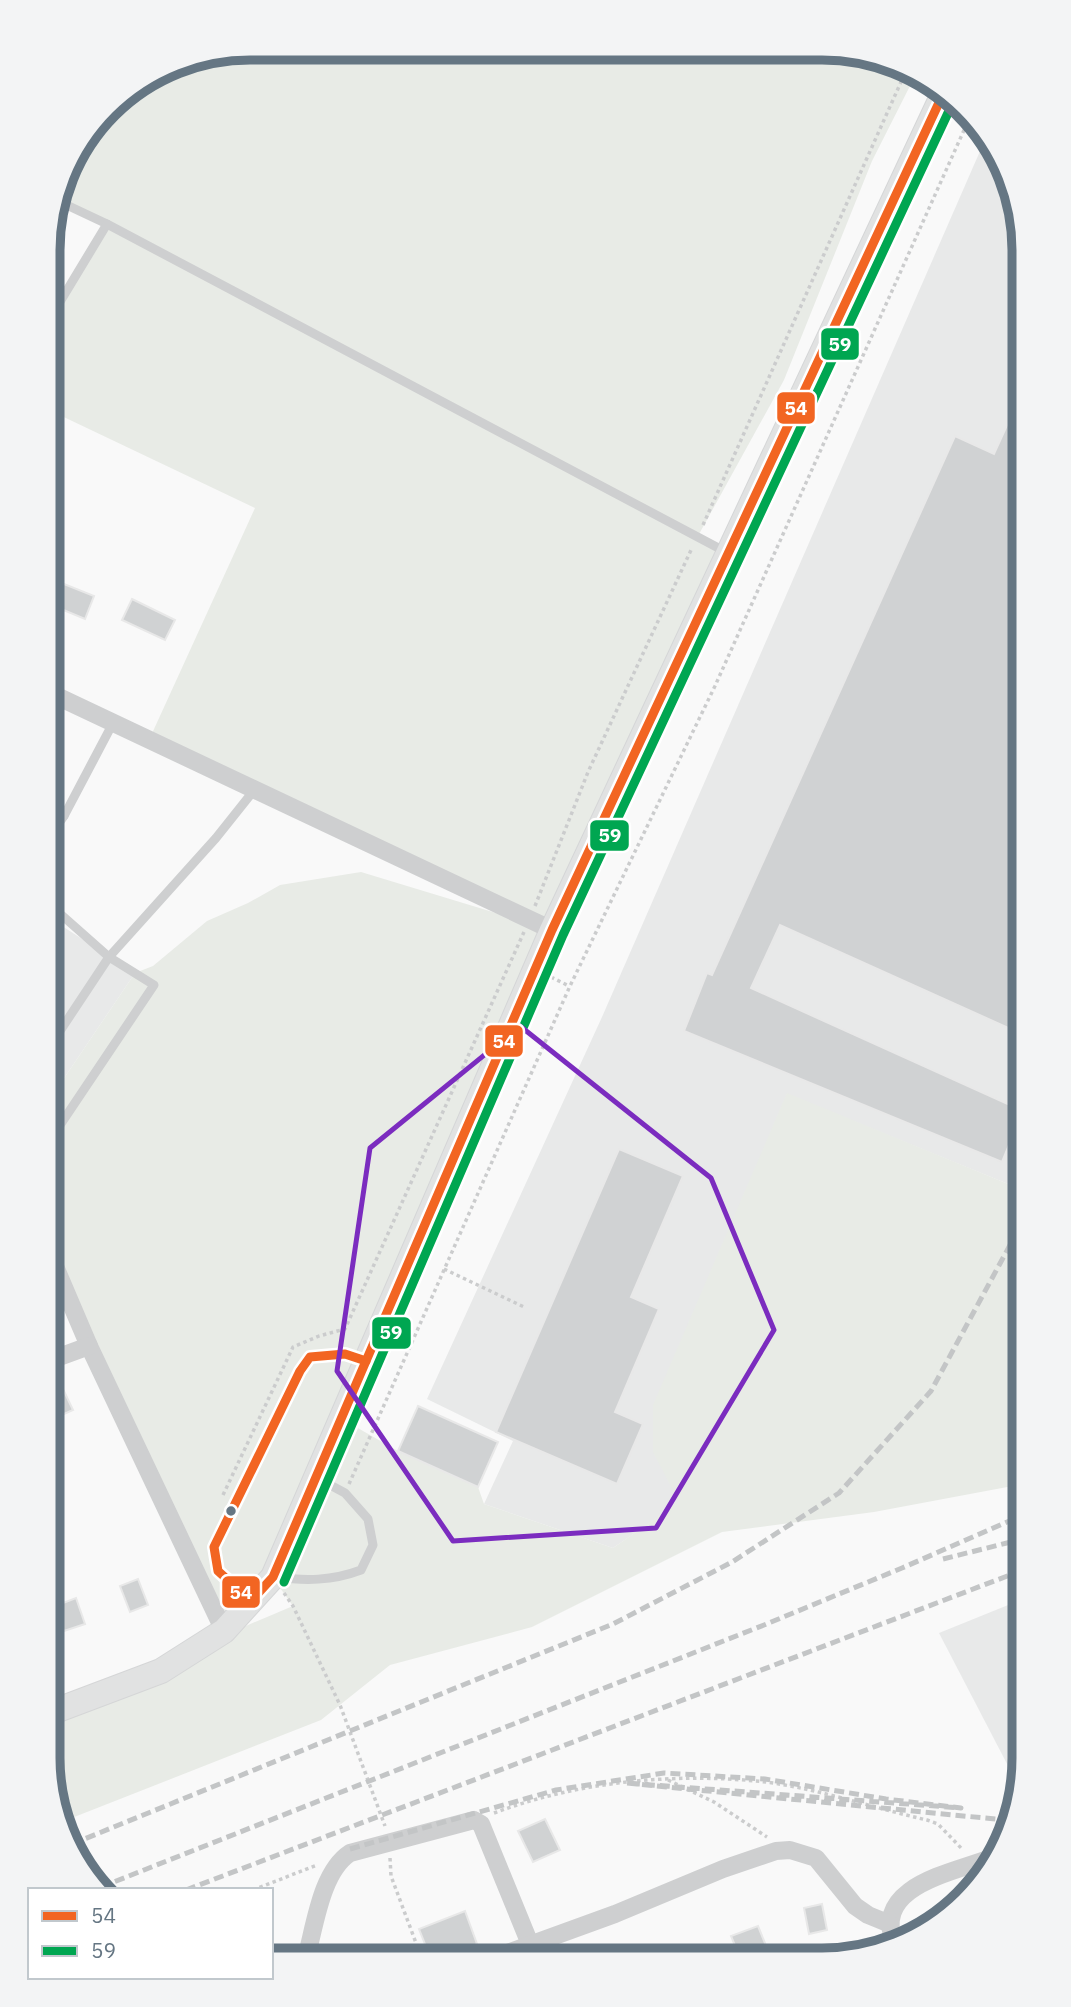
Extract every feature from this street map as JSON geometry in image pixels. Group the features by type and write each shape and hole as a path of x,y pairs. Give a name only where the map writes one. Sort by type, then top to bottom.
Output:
{"main road":[{"path":"59,1709 161,1671 224,1631 273,1577 552,930 940,101"}],"street":[{"path":"59,697 552,930"},
{"path":"59,1276 89,1346 224,1631"},
{"path":"59,1356 89,1346"},
{"path":"309,1948 333,1870 346,1856 474,1820 481,1824 530,1944"},
{"path":"520,1948 615,1914 764,1853 790,1850 816,1858 855,1906 890,1924"},
{"path":"892,1933 890,1924 897,1906 907,1893 927,1880 979,1863"}],"lane":[{"path":"65,204 728,553"},
{"path":"59,303 107,224"},
{"path":"59,823 113,723"},
{"path":"59,1032 109,957 216,838 255,789"},
{"path":"59,814 64,816"},
{"path":"59,913 109,957 155,985 59,1127"},
{"path":"251,1601 218,1571 214,1547 300,1371 310,1357 345,1354 367,1362"},
{"path":"273,1577 306,1581 341,1578 361,1570 373,1545 368,1519 345,1493 316,1477"}],"path":[{"path":"221,1499 293,1347 345,1329 530,919 588,772 697,537 903,78"},
{"path":"345,1493 570,986 715,686 966,126"},
{"path":"444,1269 524,1307"},
{"path":"273,1577 293,1606 340,1705 389,1842 391,1876 418,1948"},
{"path":"665,1778 714,1802 790,1850"},
{"path":"474,1820 555,1793 665,1778 758,1782 927,1820 938,1824 981,1859"},
{"path":"258,1888 346,1856"}],"highlighted area":[{"path":"520,1026 711,1178 774,1330 656,1528 453,1541 337,1371 370,1148"}],"shaded area":[{"path":"834,60 882,70 912,83 872,161 784,380 698,536 728,553 342,1419 398,1451 478,1487 484,1504 613,1548 679,1502 653,1452 653,1405 787,1093 1011,1185 1011,1486 874,1512 722,1532 532,1627 390,1665 321,1720 70,1819 61,1782 59,1709 161,1671 248,1625 293,1606 273,1578 224,1631 59,1274 59,1086 135,973 153,966 207,921 280,885 361,872 545,928 149,740 255,508 59,415 59,303 107,224 65,204 79,166 99,134 124,107 155,85 189,70 225,61"},
{"path":"981,148 1001,189 1008,213 1012,250 1011,1185 787,1094 654,1452 680,1502 613,1548 484,1504 513,1441 427,1399 602,1017"},
{"path":"59,924 135,973 59,1086"},
{"path":"1011,1604 1011,1771 939,1633"}],"building":[{"path":"1012,415 1011,1029 780,925 751,988 1011,1106 1011,1139 1002,1162 684,1031 707,973 712,975 955,436 994,454"},
{"path":"59,582 94,596 85,619 59,608"},
{"path":"132,599 175,620 165,640 122,620"},
{"path":"619,1149 683,1176 631,1297 659,1309 615,1412 643,1424 617,1484 496,1432"},
{"path":"62,1387 73,1410 59,1416 59,1388"},
{"path":"418,1406 498,1442 478,1487 398,1451"},
{"path":"138,1579 148,1605 130,1612 120,1586"},
{"path":"76,1598 85,1624 64,1631 59,1617 59,1604"},
{"path":"545,1819 560,1850 533,1862 518,1831"},
{"path":"822,1904 827,1930 809,1934 804,1908"},
{"path":"465,1911 477,1944 467,1948 427,1948 419,1929"},
{"path":"758,1926 767,1948 736,1948 731,1936"}],"railway":[{"path":"79,1841 613,1624 732,1562 839,1493 931,1391 1011,1243"},
{"path":"108,1884 764,1625 1011,1520"},
{"path":"943,1559 1011,1542"},
{"path":"191,1888 1011,1575"},
{"path":"350,1849 556,1790 664,1773 765,1779 961,1808 626,1783 1000,1820"}],"transit line":[{"name":"54","path":"366,1361 552,930 940,101"},
{"name":"59","path":"284,1582 563,935 950,110"},
{"name":"54","path":"345,1354 366,1361 273,1577 251,1601 218,1571 214,1547 300,1371 310,1357 345,1354"}]}
